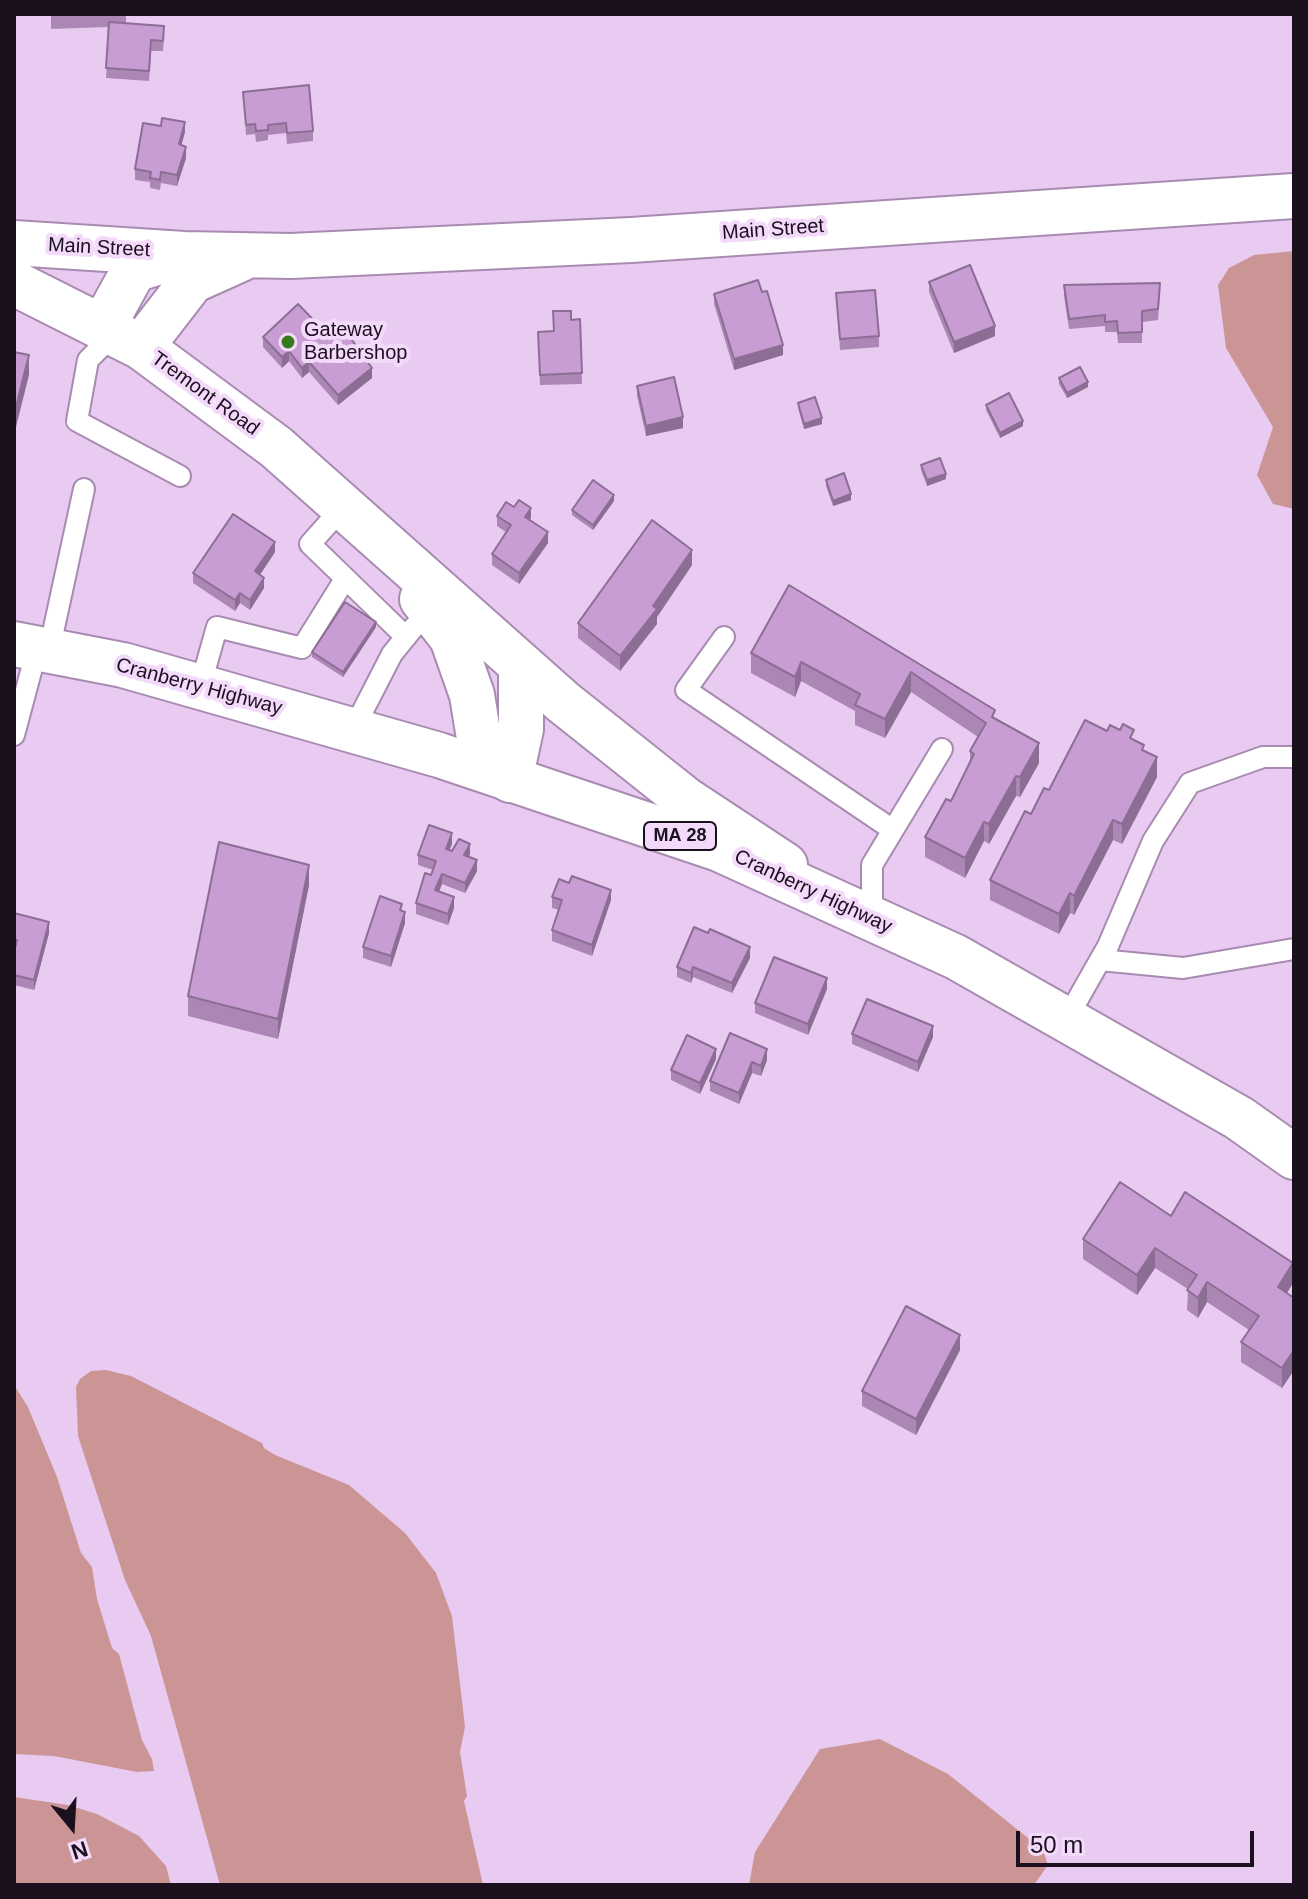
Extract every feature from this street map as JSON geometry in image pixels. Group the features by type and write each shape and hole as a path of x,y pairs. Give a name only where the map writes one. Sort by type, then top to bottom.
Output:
{"main road":[{"name":"Main Street","path":"14,243 184,254 291,256 631,240 1294,196"},
{"name":"Main Street","path":"119,336 134,270 184,254"},
{"name":"Main Street","path":"119,336 192,281 251,255"},
{"name":"Tremont Road","path":"14,283 119,336 276,447 563,702 685,799 867,917"},
{"name":"Tremont Road","path":"375,536 417,623 452,638 497,775"},
{"name":"Cranberry Highway","path":"33,648 123,665 353,730 719,849 956,957 1239,1118 1294,1157"},
{"path":"497,775 521,729 521,665"}],"lane":[{"path":"119,336 88,360 77,421 180,476"},
{"path":"14,735 33,648 84,489"},
{"path":"343,507 310,544 345,579 417,623 392,654 353,730"},
{"path":"200,687 217,627 302,648 345,579"},
{"path":"724,637 686,690 893,830"},
{"path":"867,917 872,865 942,749"},
{"path":"1066,1020 1108,946 1153,841 1190,783 1263,757 1294,757"},
{"path":"1100,960 1183,968 1294,949"}],"shaded area":[{"path":"1294,251 1294,509 1273,504 1257,475 1273,427 1226,348 1218,285 1229,268 1254,255"},
{"path":"106,1370 131,1376 262,1443 275,1455 349,1485 405,1533 436,1573 452,1616 465,1727 460,1752 467,1796 464,1801 483,1885 220,1885 151,1636 125,1580 78,1436 76,1387 80,1379 91,1371"},
{"path":"14,1385 28,1407 57,1477 81,1553 92,1567 97,1599 112,1648 119,1654 142,1740 152,1759 154,1771 137,1772 54,1756 14,1754"},
{"path":"880,1739 948,1774 1043,1850 1048,1865 1034,1885 749,1885 755,1852 820,1749"},
{"path":"14,1797 68,1805 97,1814 139,1836 166,1866 171,1885 14,1885"}],"building":[{"path":"109,22 164,26 163,41 151,40 149,71 106,68"},
{"path":"309,85 313,131 287,133 286,123 268,125 268,130 256,131 255,124 246,125 243,92"},
{"path":"162,118 185,122 179,144 186,147 177,175 161,172 160,180 150,178 151,172 135,169 143,123 161,126"},
{"path":"970,265 995,326 954,342 929,282"},
{"path":"758,280 762,292 767,291 783,345 734,359 714,294"},
{"path":"1160,283 1158,309 1142,311 1142,332 1118,333 1117,321 1105,322 1105,315 1069,319 1064,285"},
{"path":"875,290 879,336 840,339 836,293"},
{"path":"298,304 330,337 338,331 343,337 347,333 372,368 338,395 309,362 302,368 289,351 282,357 263,337"},
{"path":"553,311 571,311 571,320 580,319 582,373 540,375 538,332 554,331"},
{"path":"14,352 29,355 14,415"},
{"path":"1080,367 1088,382 1067,393 1059,378"},
{"path":"674,377 683,417 646,426 637,386"},
{"path":"1009,393 1023,421 1000,433 986,405"},
{"path":"815,397 822,418 804,424 798,403"},
{"path":"940,458 946,474 927,480 921,465"},
{"path":"844,473 851,494 833,501 826,480"},
{"path":"593,480 614,495 593,525 572,510"},
{"path":"519,500 531,508 525,517 548,532 519,573 492,554 511,525 497,516 506,502 514,507"},
{"path":"233,514 275,542 255,571 264,578 250,600 240,593 235,600 193,573"},
{"path":"652,520 692,550 653,606 657,609 620,656 578,623"},
{"path":"789,585 995,710 992,717 1039,743 989,824 984,822 965,858 925,837 946,799 951,801 974,754 970,751 986,723 911,672 885,719 855,705 860,694 801,662 795,677 751,653"},
{"path":"345,602 376,622 343,672 312,652"},
{"path":"1085,720 1107,731 1110,725 1120,730 1123,724 1134,730 1130,738 1144,745 1142,750 1157,757 1122,824 1113,820 1074,896 1070,893 1059,914 990,880 1025,811 1031,814 1044,788 1049,790"},
{"path":"429,825 452,833 446,849 452,851 459,839 470,844 464,855 477,860 465,883 442,874 435,890 454,897 448,914 416,903 425,873 431,875 436,861 418,855"},
{"path":"219,842 309,865 278,1019 188,996"},
{"path":"572,876 611,890 592,945 552,930 562,900 552,897 559,879 569,883"},
{"path":"380,896 402,904 400,910 405,912 391,956 363,947"},
{"path":"14,913 49,922 34,980 14,975 17,940 14,939"},
{"path":"694,927 708,933 710,929 750,947 732,983 693,967 691,973 677,967"},
{"path":"774,957 827,978 808,1024 755,1003"},
{"path":"867,999 933,1026 918,1062 852,1034"},
{"path":"730,1033 767,1049 761,1066 752,1062 739,1093 710,1081"},
{"path":"687,1035 716,1049 700,1083 671,1070"},
{"path":"1120,1182 1171,1216 1185,1192 1293,1263 1278,1287 1294,1298 1294,1350 1282,1368 1241,1342 1259,1316 1207,1282 1198,1298 1187,1290 1197,1275 1155,1248 1137,1275 1083,1239"},
{"path":"906,1306 960,1335 916,1419 862,1391"}],"place":[{"name":"Gateway Barbershop","path":"288,342"}]}
